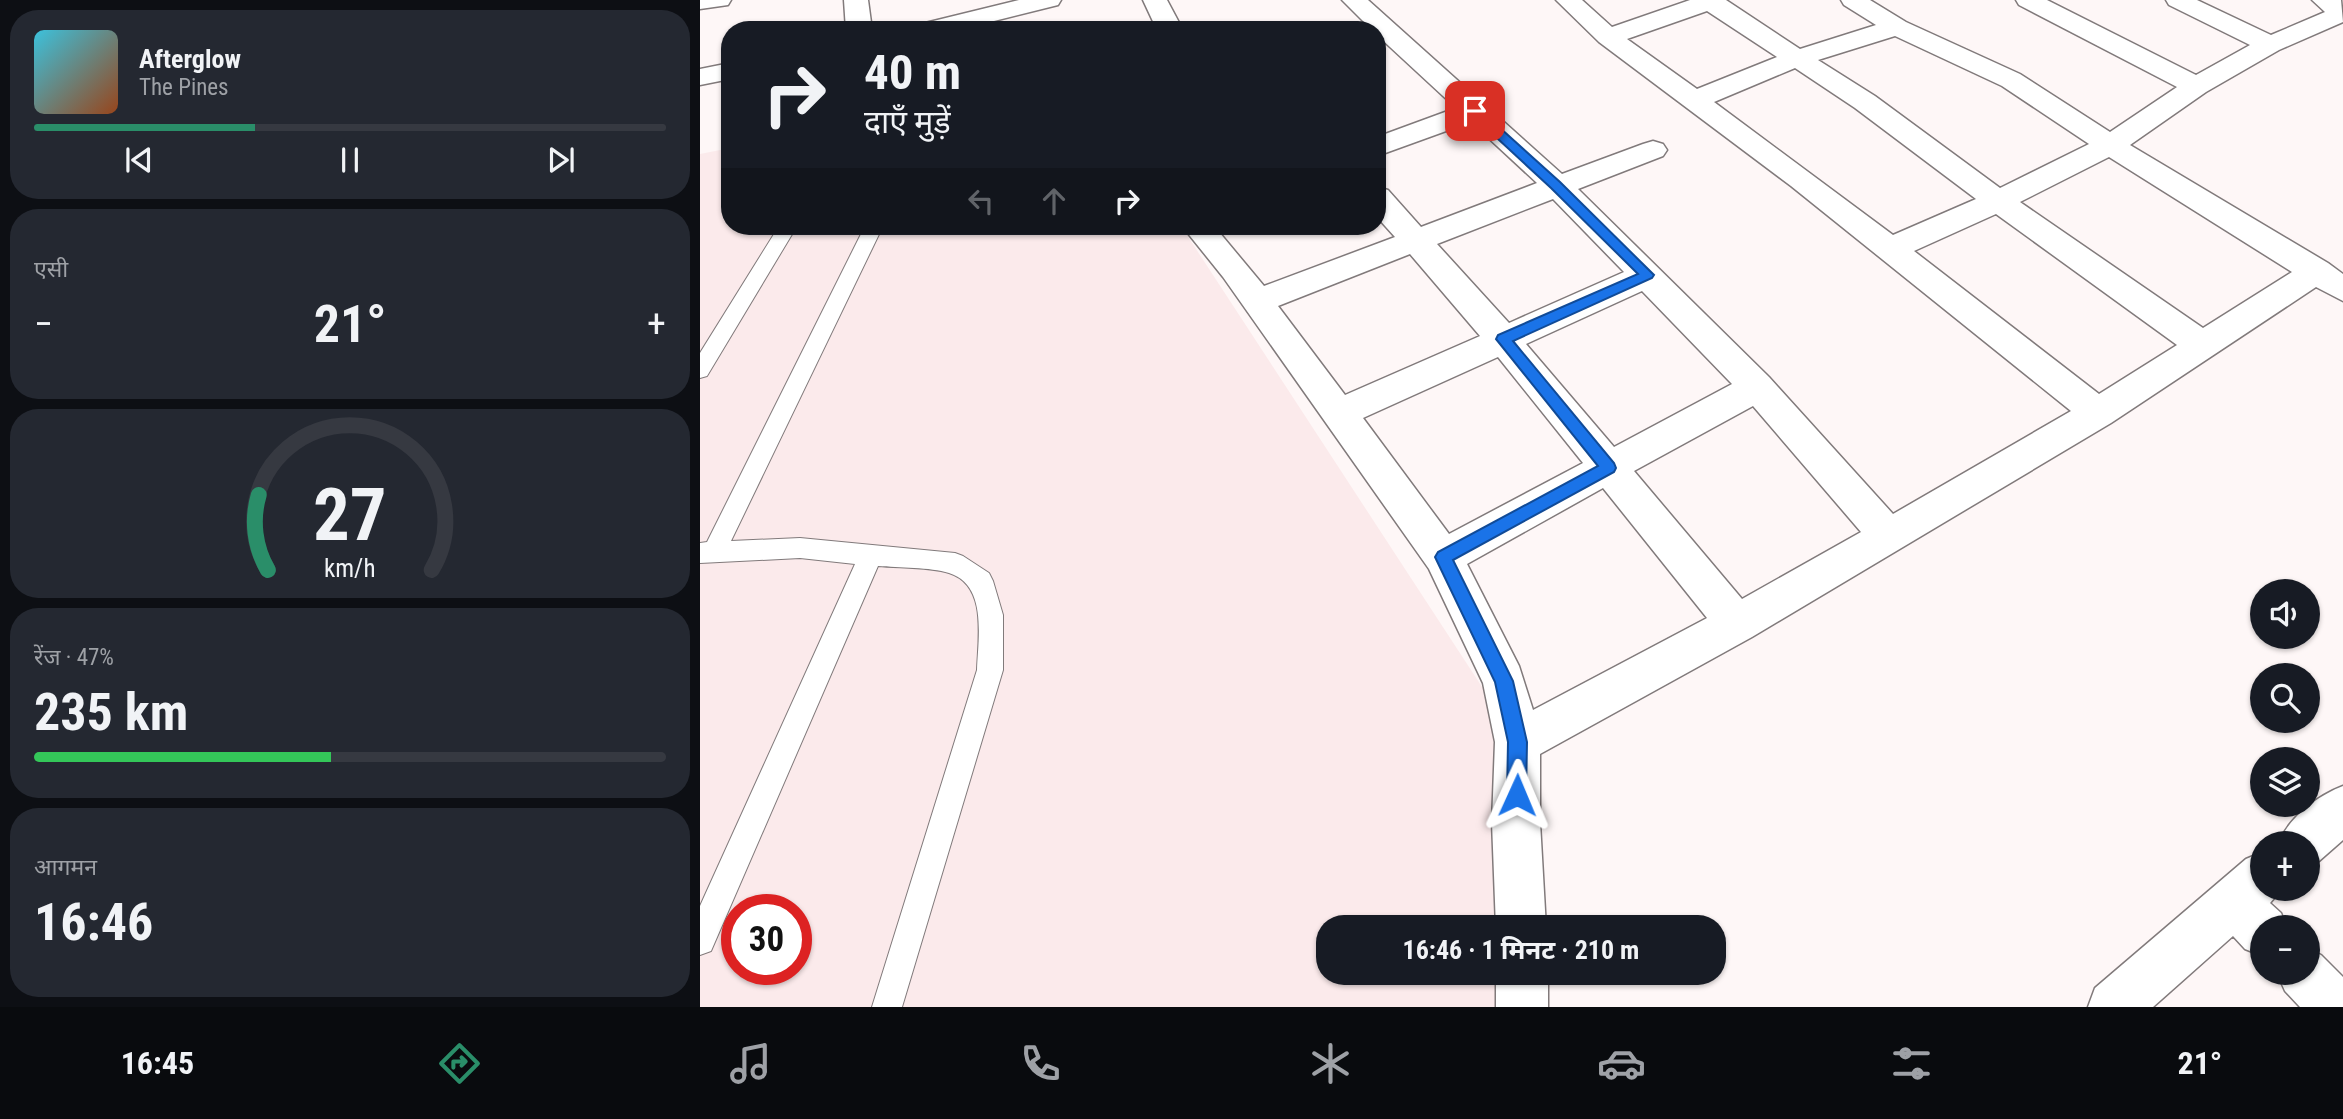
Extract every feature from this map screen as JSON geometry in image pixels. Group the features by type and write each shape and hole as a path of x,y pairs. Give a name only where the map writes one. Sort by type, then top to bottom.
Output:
{"street":[{"path":"856,0 858,21"},
{"path":"972,21 1008,14 1049,0"},
{"path":"1155,0 1166,21"},
{"path":"1354,0 1370,21"},
{"path":"1568,0 1608,37 1891,249 2098,413"},
{"path":"1608,37 1711,0 1865,102 1998,201 2202,345"},
{"path":"1853,0 1897,27 2011,80 2110,145 2330,280"},
{"path":"2028,0 2196,86"},
{"path":"2178,0 2270,46"},
{"path":"1891,249 1998,201 2110,145 2196,86 2270,46 2334,17 2337,12 2335,7 2327,1"},
{"path":"1694,100 1797,58 1897,27"},
{"path":"1389,46 1475,111 1556,185 1757,387 1889,536"},
{"path":"700,77 721,73"},
{"path":"1386,144 1475,111"},
{"path":"1257,301 1653,150"},
{"path":"1386,207 1503,339 1737,624"},
{"path":"1204,235 1257,301 1443,557 1504,681 1518,742 1516,822 1520,915"},
{"path":"1338,414 1647,275"},
{"path":"1518,742 1737,624 1889,536 2098,413 2202,345 2330,280"},
{"path":"1443,557 1757,387"},
{"path":"2317,831 2343,809"},
{"path":"2114,1007 2253,903"},
{"path":"1522,985 1522,1007"},
{"path":"2315,985 2336,1007"}],"lane":[{"path":"700,370 782,235"},
{"path":"869,235 707,552 800,548 955,563 981,581 991,615 990,670 887,1007"},
{"path":"700,940 871,555"}],"shaded area":[{"path":"721,150 721,235 1187,235 1518,742 1515,915 1316,915 1316,985 1515,985 1515,1007 700,1007 700,154"}],"route":[{"path":"1475,111 1556,185 1647,275 1503,339 1608,468 1443,557 1504,681 1518,742 1517,795"}]}
